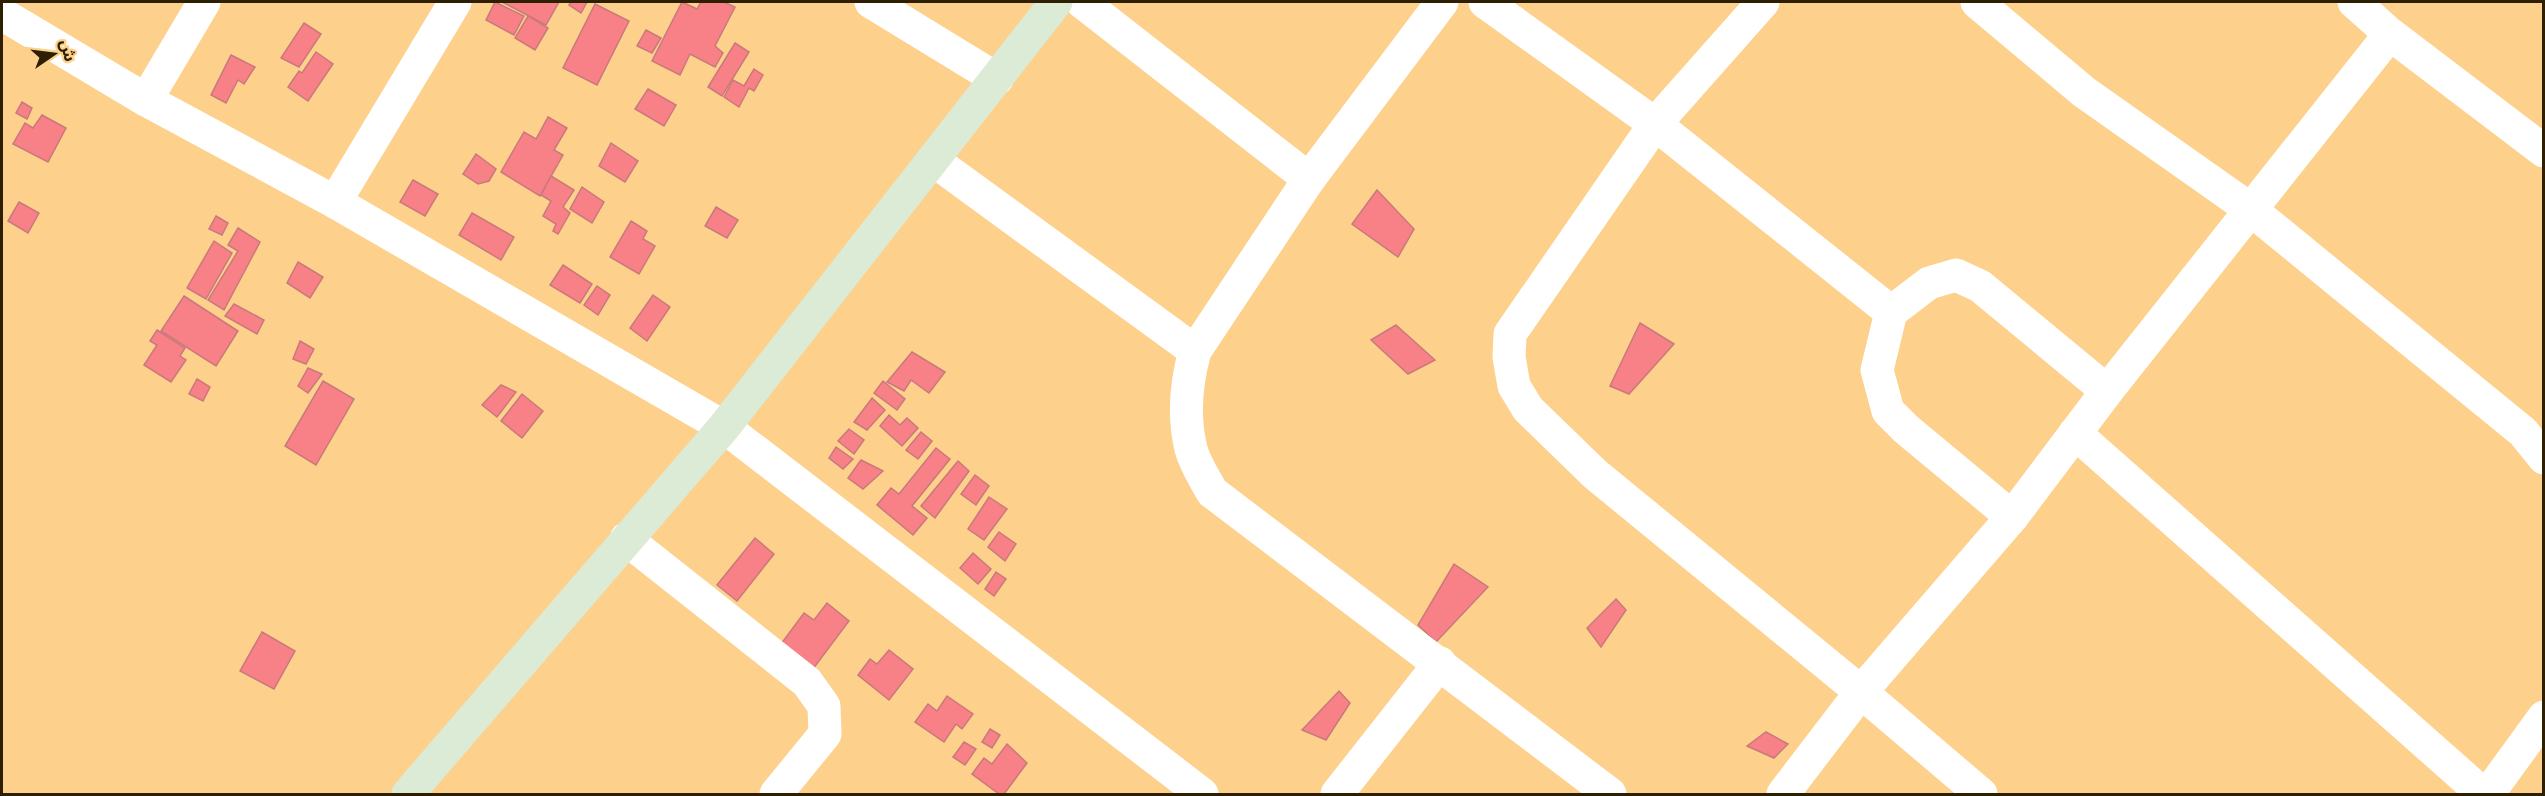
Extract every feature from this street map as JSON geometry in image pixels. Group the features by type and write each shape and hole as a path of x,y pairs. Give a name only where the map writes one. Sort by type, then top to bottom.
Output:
{"street":[{"path":"146,100 204,2"},
{"path":"335,202 455,2"},
{"path":"872,2 997,79"},
{"path":"408,795 724,427 1056,2"},
{"path":"1082,2 1309,179"},
{"path":"1442,2 1309,179 1195,351 1187,381 1186,410 1192,451 1212,492 1440,663 1610,795"},
{"path":"1485,2 1655,124 1891,312"},
{"path":"1763,2 1655,124 1510,334 1509,357 1514,386 1528,409 1595,474 1862,692 1981,795"},
{"path":"1977,2 2084,92 2250,209 2523,432 2544,458"},
{"path":"2354,2 2390,34 2544,151"},
{"path":"2,14 146,100 335,202 724,427 1202,795"},
{"path":"1783,795 1862,692 2012,517 2107,391 2390,34"},
{"path":"933,160 1195,351"},
{"path":"2012,517 1906,429 1888,411 1877,370 1891,312 1929,283 1956,275 1980,286 2107,391"},
{"path":"2075,433 2483,795"},
{"path":"626,539 807,682 825,706 825,734 777,794"},
{"path":"1337,795 1440,663"},
{"path":"2488,795 2544,717"}],"building":[{"path":"495,2 524,16 514,35 486,20"},
{"path":"502,2 559,2 546,25"},
{"path":"571,2 587,2 581,13 569,5"},
{"path":"682,2 697,9 701,2 724,2 735,7 715,46 723,53 715,67 690,54 680,75 652,61"},
{"path":"595,4 629,21 597,85 563,68"},
{"path":"528,16 548,28 535,50 515,38"},
{"path":"304,23 321,34 299,67 281,58"},
{"path":"646,30 661,38 652,53 637,46"},
{"path":"735,43 749,52 722,96 708,87"},
{"path":"316,52 333,64 308,101 288,87 299,71 302,73"},
{"path":"231,55 255,67 244,84 238,80 226,103 211,95"},
{"path":"754,69 763,75 754,91 749,88 739,107 724,97 733,80 744,86"},
{"path":"648,89 676,105 664,126 635,109"},
{"path":"22,102 32,108 27,119 16,113"},
{"path":"42,115 66,128 48,162 13,144 25,123 33,128"},
{"path":"548,117 567,128 554,150 563,155 540,196 501,172 524,132 536,139"},
{"path":"611,143 638,161 625,182 599,166"},
{"path":"476,154 496,169 489,181 478,184 463,174"},
{"path":"551,176 574,190 563,207 570,213 558,234 553,231 556,224 543,216 551,201 541,195"},
{"path":"413,180 438,194 425,216 400,202"},
{"path":"582,187 604,202 592,223 570,209"},
{"path":"1377,190 1414,229 1398,257 1352,224"},
{"path":"19,202 39,213 28,233 8,221"},
{"path":"716,207 738,220 727,238 705,226"},
{"path":"472,213 514,237 501,260 459,235"},
{"path":"216,216 228,223 222,235 209,229"},
{"path":"631,221 647,231 643,239 655,246 639,274 610,257"},
{"path":"238,228 260,242 224,310 208,300 238,251 228,245"},
{"path":"214,241 232,253 206,299 187,288"},
{"path":"298,262 323,277 310,298 287,283"},
{"path":"563,265 592,284 580,303 550,285"},
{"path":"597,286 610,295 598,315 584,305"},
{"path":"653,295 670,307 647,341 630,328"},
{"path":"184,296 238,331 216,366 161,331"},
{"path":"234,304 264,320 257,334 225,316"},
{"path":"1640,323 1674,344 1629,394 1610,386"},
{"path":"1396,325 1435,360 1408,374 1371,340"},
{"path":"157,330 185,348 180,356 186,360 171,382 144,365 157,345 150,341"},
{"path":"300,341 314,349 306,364 293,359"},
{"path":"912,352 945,372 929,393 911,380 904,391 887,382"},
{"path":"308,368 322,374 308,393 298,386"},
{"path":"197,379 210,387 203,401 189,394"},
{"path":"323,381 354,399 316,465 285,446"},
{"path":"883,381 905,399 897,410 874,393"},
{"path":"501,385 516,392 497,417 482,405"},
{"path":"522,394 543,411 522,438 501,421"},
{"path":"872,398 885,410 867,430 854,422"},
{"path":"889,415 900,425 907,418 918,428 902,446 880,426"},
{"path":"849,429 864,440 854,454 838,441"},
{"path":"921,432 932,441 918,459 906,450"},
{"path":"836,447 853,459 843,469 829,458"},
{"path":"936,448 950,459 912,506 927,518 913,535 877,505 891,488 899,494"},
{"path":"861,460 883,471 863,489 848,478"},
{"path":"958,461 969,471 935,518 921,506"},
{"path":"975,475 989,486 976,505 961,494"},
{"path":"989,497 1007,509 984,540 968,529"},
{"path":"999,532 1016,544 1005,561 988,547"},
{"path":"755,538 774,554 737,601 717,585"},
{"path":"973,553 991,569 978,584 960,568"},
{"path":"1454,564 1488,587 1436,642 1418,625"},
{"path":"996,572 1006,579 994,596 985,589"},
{"path":"1616,599 1626,610 1601,647 1587,628"},
{"path":"827,603 849,621 807,677 775,652 804,613 814,620"},
{"path":"262,632 295,651 274,689 240,671"},
{"path":"889,650 913,669 889,700 858,675 870,659 877,664"},
{"path":"1339,691 1350,703 1326,740 1302,730"},
{"path":"947,696 973,714 962,729 956,724 944,742 915,722 928,704 937,711"},
{"path":"990,729 1000,735 992,748 982,742"},
{"path":"1766,732 1788,744 1774,758 1747,746"},
{"path":"964,742 976,749 965,765 953,757"},
{"path":"1007,744 1027,763 1004,794 999,794 972,774 984,758 992,764"}]}
